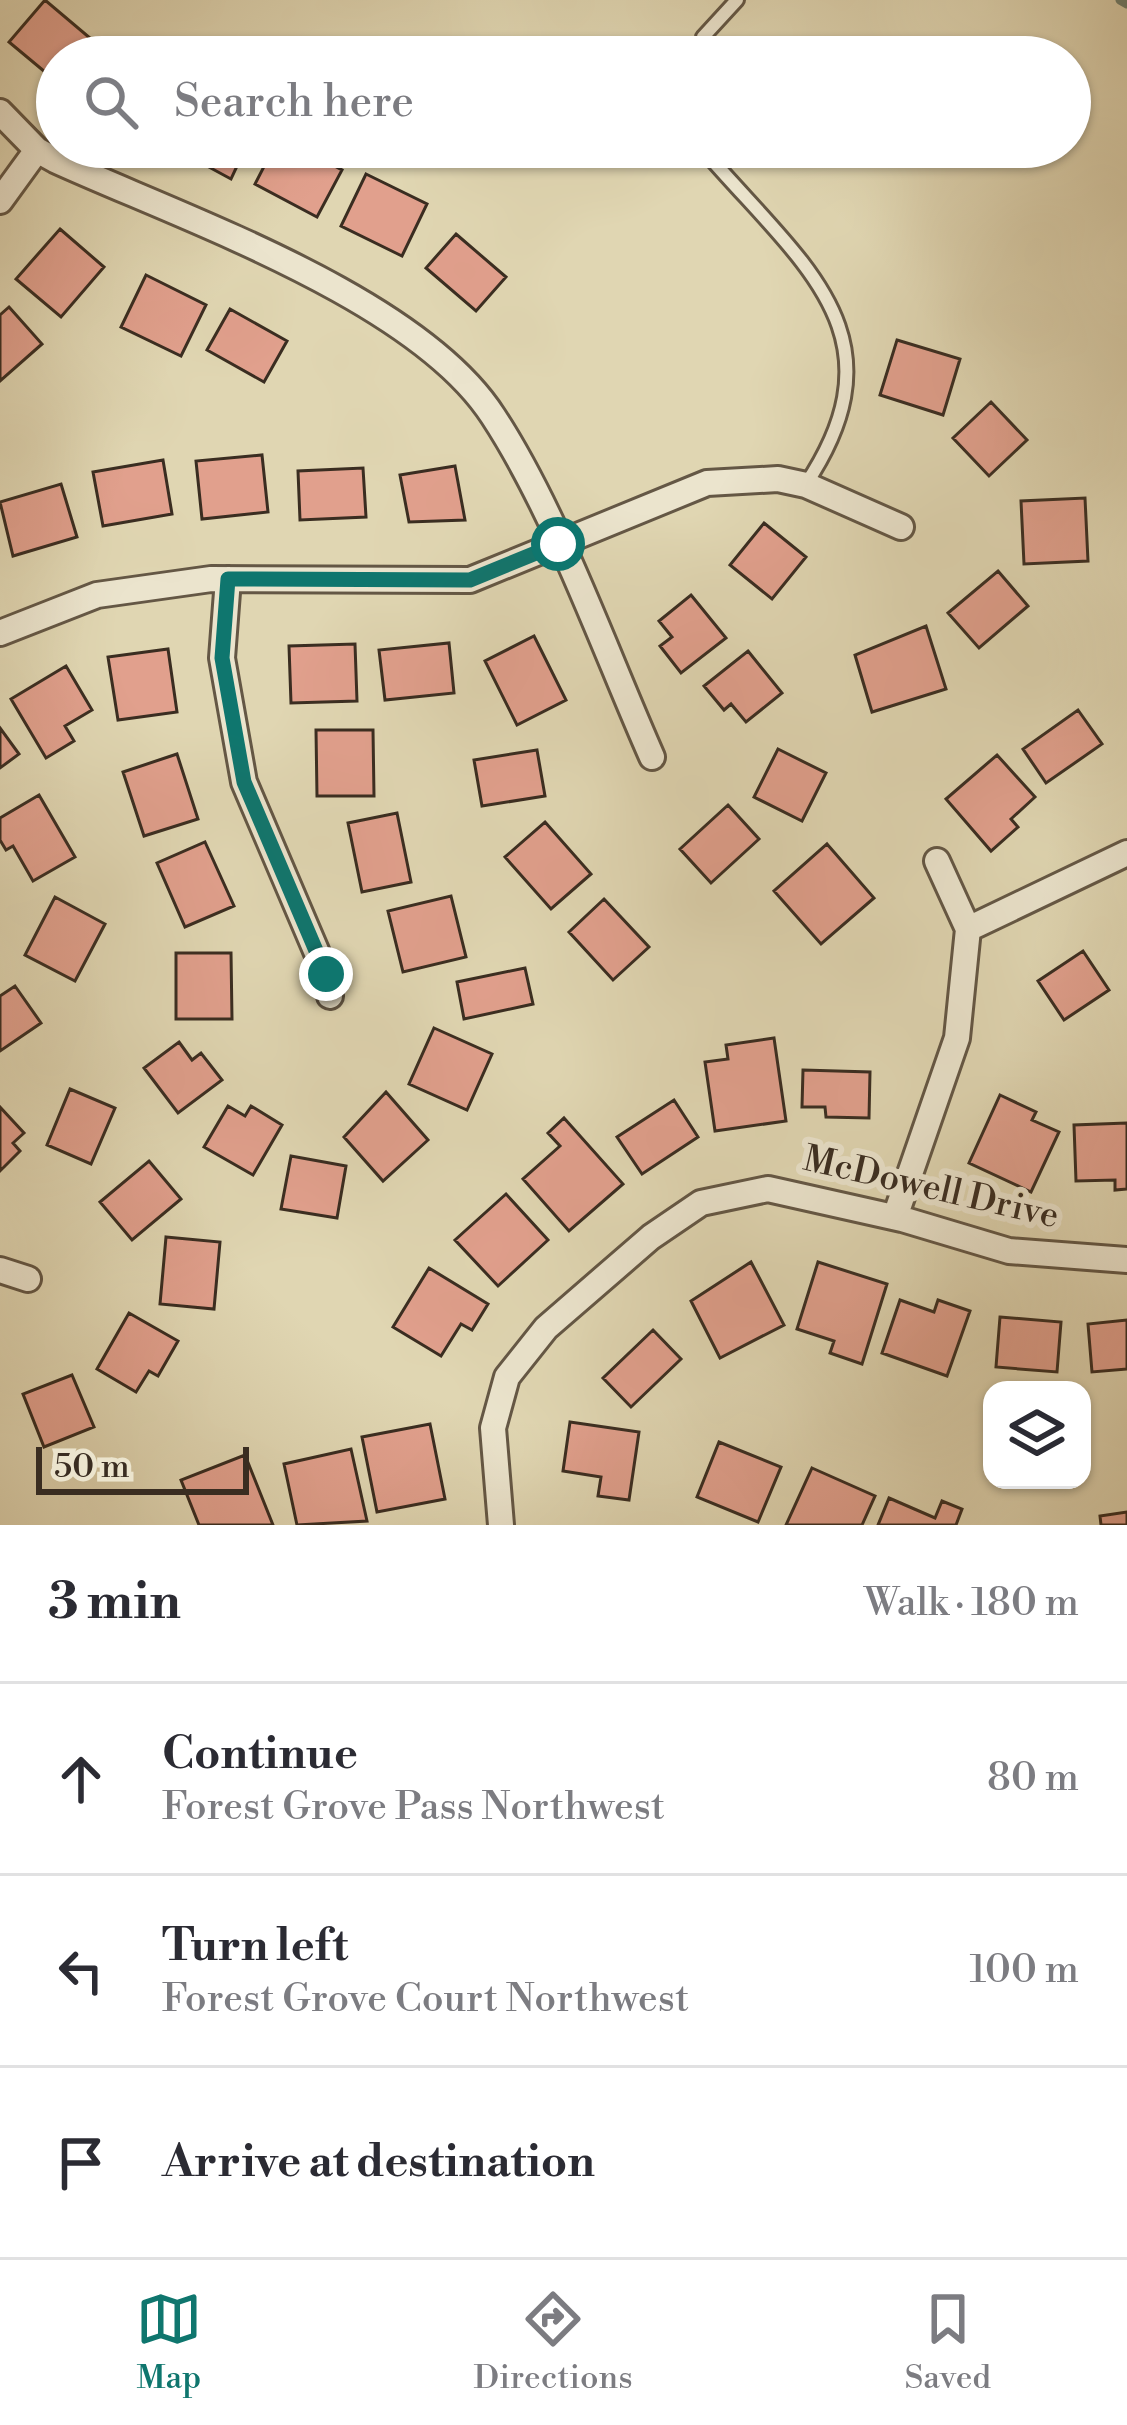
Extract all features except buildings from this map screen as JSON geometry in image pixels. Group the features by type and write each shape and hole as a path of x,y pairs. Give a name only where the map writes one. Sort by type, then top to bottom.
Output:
{"street":[{"path":"0,112 36,148"},
{"path":"0,202 36,153"},
{"path":"77,168 378,308 459,375 493,416 558,544 652,758"},
{"path":"0,633 97,595 228,579 470,580 707,483 778,479 806,485 902,527"},
{"path":"228,579 222,658 244,782 326,974 330,996"},
{"path":"968,929 1127,853"},
{"path":"895,1217 957,1038 968,929 937,861"},
{"name":"McDowell Drive","path":"501,1525 493,1428 507,1377 546,1328 651,1237 701,1203 768,1189 895,1217 1009,1250 1127,1260"},
{"path":"0,1270 28,1279"}],"lane":[{"path":"704,36 736,0"},
{"path":"719,168 816,283 838,318 850,368 846,412 806,485"}],"waterway":[{"path":"1120,0 1127,4"}],"route":[{"path":"326,974 244,782 222,658 228,579 470,580 558,544"}]}
